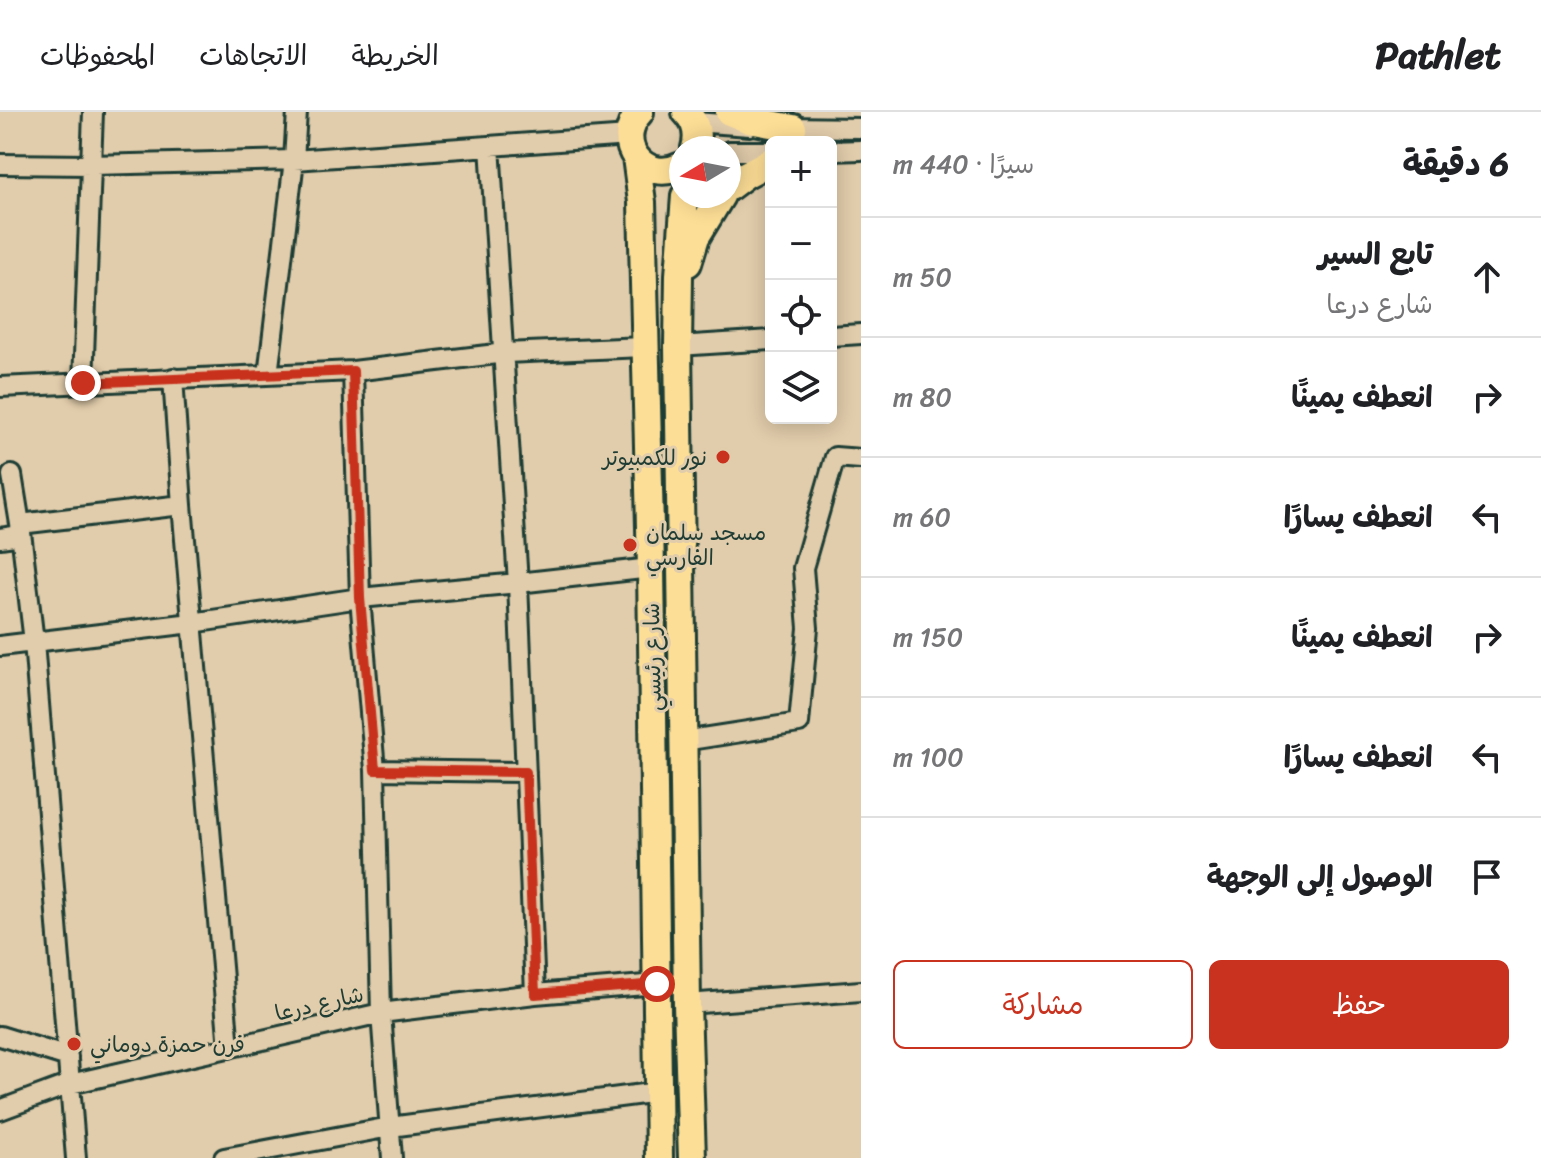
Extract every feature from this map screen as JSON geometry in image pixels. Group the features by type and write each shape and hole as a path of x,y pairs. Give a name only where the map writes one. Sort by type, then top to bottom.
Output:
{"highway":[{"path":"729,112 749,120 793,128"},
{"path":"635,123 648,168 669,171"},
{"name":"شارع رئيسي","path":"635,123 642,202 651,568 659,1158"},
{"path":"741,178 765,164"},
{"name":"شارع رئيسي","path":"684,208 678,346 692,1158"},
{"path":"679,306 696,237 714,208"}],"street":[{"path":"83,383 93,112"},
{"path":"268,375 297,112"},
{"path":"692,122 793,128 861,128"},
{"path":"0,164 294,160 490,146 635,123"},
{"path":"490,146 518,583 535,994"},
{"path":"837,151 861,150"},
{"path":"741,151 765,151"},
{"path":"837,336 861,334"},
{"path":"678,346 765,340"},
{"path":"0,387 353,371 505,353 644,347"},
{"path":"353,371 360,598 375,770 381,1013 392,1158"},
{"path":"173,378 229,1048"},
{"path":"683,741 799,723 808,628 803,568 835,457 861,459"},
{"path":"12,475 34,642 76,1158"},
{"path":"0,538 21,529 182,505"},
{"path":"0,646 192,623 360,598 651,568"},
{"path":"375,770 526,772"},
{"name":"شارع درعا","path":"0,1110 70,1084 381,1013 535,994 657,984"},
{"path":"687,1004 861,991"},
{"path":"0,1036 68,1057"},
{"path":"224,1158 390,1127 658,1092"}],"place":[{"name":"نور للكمبيوتر","path":"723,457"},
{"name":"مسجد سلمان الفارسي","path":"630,545"},
{"name":"فرن حمزة دوماني","path":"74,1044"}],"route":[{"path":"83,383 353,371 360,598 375,770 526,772 535,994 657,984"}]}
